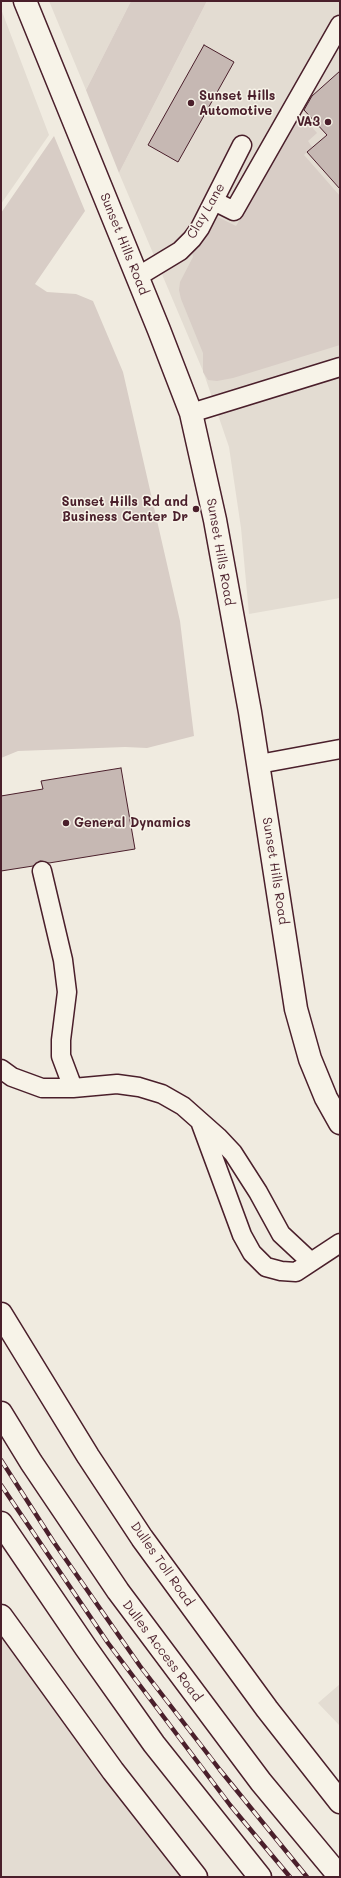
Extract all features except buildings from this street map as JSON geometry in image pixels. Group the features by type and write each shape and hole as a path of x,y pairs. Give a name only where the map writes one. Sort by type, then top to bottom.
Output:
{"main road":[{"name":"Sunset Hills Road","path":"25,1 191,413 215,520 259,764 296,1009 310,1059 326,1098 340,1123"},
{"name":"Dulles Toll Road","path":"1,1314 80,1443 142,1538 267,1709 340,1802"},
{"name":"Dulles Access Road","path":"1,1412 31,1462 118,1592 261,1782 340,1877"},
{"path":"1,1523 86,1648 154,1744 260,1877"},
{"path":"1,1616 113,1771 196,1877"}],"street":[{"path":"214,201 234,211 340,25"},
{"name":"Clay Lane","path":"137,277 180,251 192,239 214,201 242,145"},
{"path":"191,413 340,367"},
{"path":"259,764 340,749"},
{"path":"42,871 64,960 67,992 61,1040 61,1056 73,1088"},
{"path":"1,1069 12,1077 42,1088 73,1088 117,1084 140,1087 162,1094 183,1106 201,1124 218,1137 233,1153 258,1192 281,1234 312,1262"},
{"path":"201,1124 242,1235 252,1253 266,1267 281,1272 296,1272 340,1243"}],"shaded area":[{"path":"49,1 131,1 86,90"},
{"path":"131,1 207,1 119,173 86,90"},
{"path":"207,1 340,1 340,598 249,614 241,528 229,447 203,371 119,173"},
{"path":"1,9 49,135 1,204"},
{"path":"300,114 317,133 308,141 312,147 304,155 340,196 340,345 233,378 217,381 208,380 203,372 203,353 181,299 179,290 180,282 193,257 192,252 216,216 236,226"},
{"path":"54,136 85,211 35,284 47,292 76,294 93,301 123,372 180,621 194,736 147,748 125,747 18,751 1,758 1,213"},
{"path":"1,1612 200,1877 1,1877"},
{"path":"340,1684 340,1726 318,1703"}],"railway":[{"path":"1,1460 53,1541 140,1666 220,1770 307,1877"},
{"path":"1,1485 108,1643 230,1805 290,1877"}],"place":[{"name":"Sunset Hills Automotive","path":"191,103"},
{"name":"VA3","path":"328,122"},
{"name":"Sunset Hills Rd and Business Center Dr","path":"196,509"},
{"name":"General Dynamics","path":"66,823"}]}
